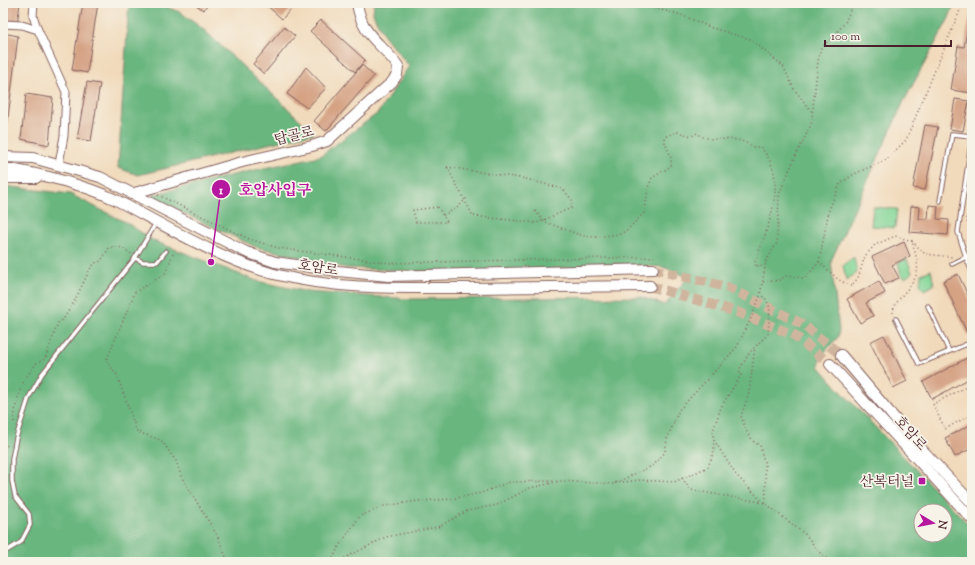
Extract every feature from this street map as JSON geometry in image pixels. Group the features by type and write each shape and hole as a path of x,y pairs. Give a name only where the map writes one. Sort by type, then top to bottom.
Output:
{"main road":[{"name":"탑골로","path":"115,200 242,162 312,146 327,141 392,82 397,75 398,66 364,29 358,14 357,3"},
{"path":"3,152 59,164 100,177 246,252 275,262 388,276 653,268"},
{"path":"3,157 33,158"},
{"name":"호암로","path":"3,168 54,179 115,200 156,223 209,249 246,265 280,275 337,285 390,288 650,286"},
{"path":"3,178 54,179"},
{"path":"841,355 914,440 972,503"},
{"name":"호암로","path":"830,364 972,519"}],"street":[{"path":"34,3 33,16 38,30 66,92 64,136 59,164"},
{"path":"3,24 22,25 38,30"}],"lane":[{"path":"940,200 952,134 972,136 958,232 972,272"},
{"path":"233,170 242,162"},
{"path":"3,553 21,542 30,525 29,514 15,496 12,481 12,459 16,438 29,397 42,374 135,258 156,223"},
{"path":"135,258 143,262 157,262 166,251"},
{"path":"952,264 972,255"},
{"path":"928,306 949,351"},
{"path":"896,319 918,364 972,342"}],"path":[{"path":"631,3 679,14 712,28 750,39 783,66 794,89 811,111"},
{"path":"613,484 654,465 665,452 667,439 679,410 737,347 760,296 766,261 777,243 779,194 810,124 821,48 834,36 846,21 853,3"},
{"path":"763,282 779,280 786,276 805,278 812,267 819,262 829,210 840,184 854,174 886,160 906,140 963,3"},
{"path":"535,211 543,221 560,229 588,237 620,234 627,230 645,212 648,189 652,178 671,166 671,156 664,143 664,137 677,132 692,136 697,134 703,139 710,140 718,138 747,143 752,147 760,147 766,153 774,172 774,199 768,230 755,262 756,267 759,265 765,269"},
{"path":"447,167 526,179 563,189 572,200 571,208 543,221 537,223 473,216 447,167"},
{"path":"148,190 249,239 285,249 390,263 654,257"},
{"path":"443,214 456,209 467,198"},
{"path":"438,207 443,214 447,222 416,222 414,210 438,207"},
{"path":"970,233 972,237"},
{"path":"819,262 839,280 852,286 858,278 865,256 875,245 895,236 912,241 925,254 966,257"},
{"path":"896,319 892,313 897,302 909,290 917,272 912,241"},
{"path":"14,427 14,415 18,404 17,397 26,377 33,371 35,364 45,359 53,333 74,302 94,263 101,261 109,248 115,246 124,248 135,258"},
{"path":"173,254 165,274 135,292 106,361 117,375 137,432 161,440 176,461 181,476 217,534 228,562"},
{"path":"331,562 339,546 360,516 384,506 418,501 451,500 510,482 561,481 613,484 640,480 674,482 708,467 714,451 713,431 721,407 741,375 739,370 755,347 768,334 770,308 765,297 760,296"},
{"path":"755,347 750,393 741,416 747,432 760,446 765,465 766,503"},
{"path":"972,384 934,404 945,429 972,414"},
{"path":"713,439 736,475 766,503 806,535 819,552 830,562"},
{"path":"682,478 690,490 766,503"},
{"path":"337,562 386,537 438,527 467,511 497,505 530,488 561,481"}],"green space":[{"path":"129,3 155,3 180,12 204,30 314,133 138,175 118,168"},
{"path":"374,3 955,3 948,20 904,101 831,261 839,330 838,337 821,356 819,366 837,387 948,503 913,503 913,543 953,543 953,508 972,528 972,562 3,562 3,186 70,194 127,223 154,241 257,281 308,292 410,299 641,297 665,305 688,277 663,267 614,264 542,270 459,273 346,268 256,247 183,213 152,195 237,174 320,156 378,113 409,66 384,35 373,14"},
{"path":"873,207 897,209 895,228 871,226"},
{"path":"854,257 857,273 846,280 843,265"},
{"path":"907,259 912,273 905,278 901,275 898,263"},
{"path":"931,270 934,285 924,290 920,284 921,274"}],"building":[{"path":"3,3 20,3 17,25 3,23"},
{"path":"83,3 98,3 87,73 72,70"},
{"path":"194,3 209,3 203,10"},
{"path":"264,3 287,3 292,8 282,19"},
{"path":"971,10 972,93 951,90 958,46 964,47"},
{"path":"321,20 365,60 355,72 310,31"},
{"path":"284,27 295,36 264,74 253,64"},
{"path":"3,33 18,36 5,142 3,142"},
{"path":"362,65 374,76 326,131 314,121"},
{"path":"306,67 326,88 307,108 287,94"},
{"path":"87,82 100,84 91,141 77,139"},
{"path":"26,94 53,98 49,145 21,139"},
{"path":"955,99 969,101 963,131 950,129"},
{"path":"925,125 938,127 925,190 913,188"},
{"path":"929,205 938,206 937,219 949,220 948,235 909,232 911,206 920,207 919,219 928,219"},
{"path":"904,242 910,256 892,265 899,278 885,284 872,257"},
{"path":"958,274 972,304 972,333 968,335 943,281"},
{"path":"879,281 885,293 866,303 873,316 860,323 847,299"},
{"path":"884,335 907,381 893,388 870,342"},
{"path":"972,355 972,377 932,399 923,382"},
{"path":"972,424 972,448 955,457 945,438"}],"tunnel":[{"path":"653,269 727,287 802,324 841,355"},
{"path":"650,286 737,312 794,335 830,364"}],"place":[{"name":"호압사입구","path":"211,262"},
{"name":"산복터널","path":"922,481"}]}
